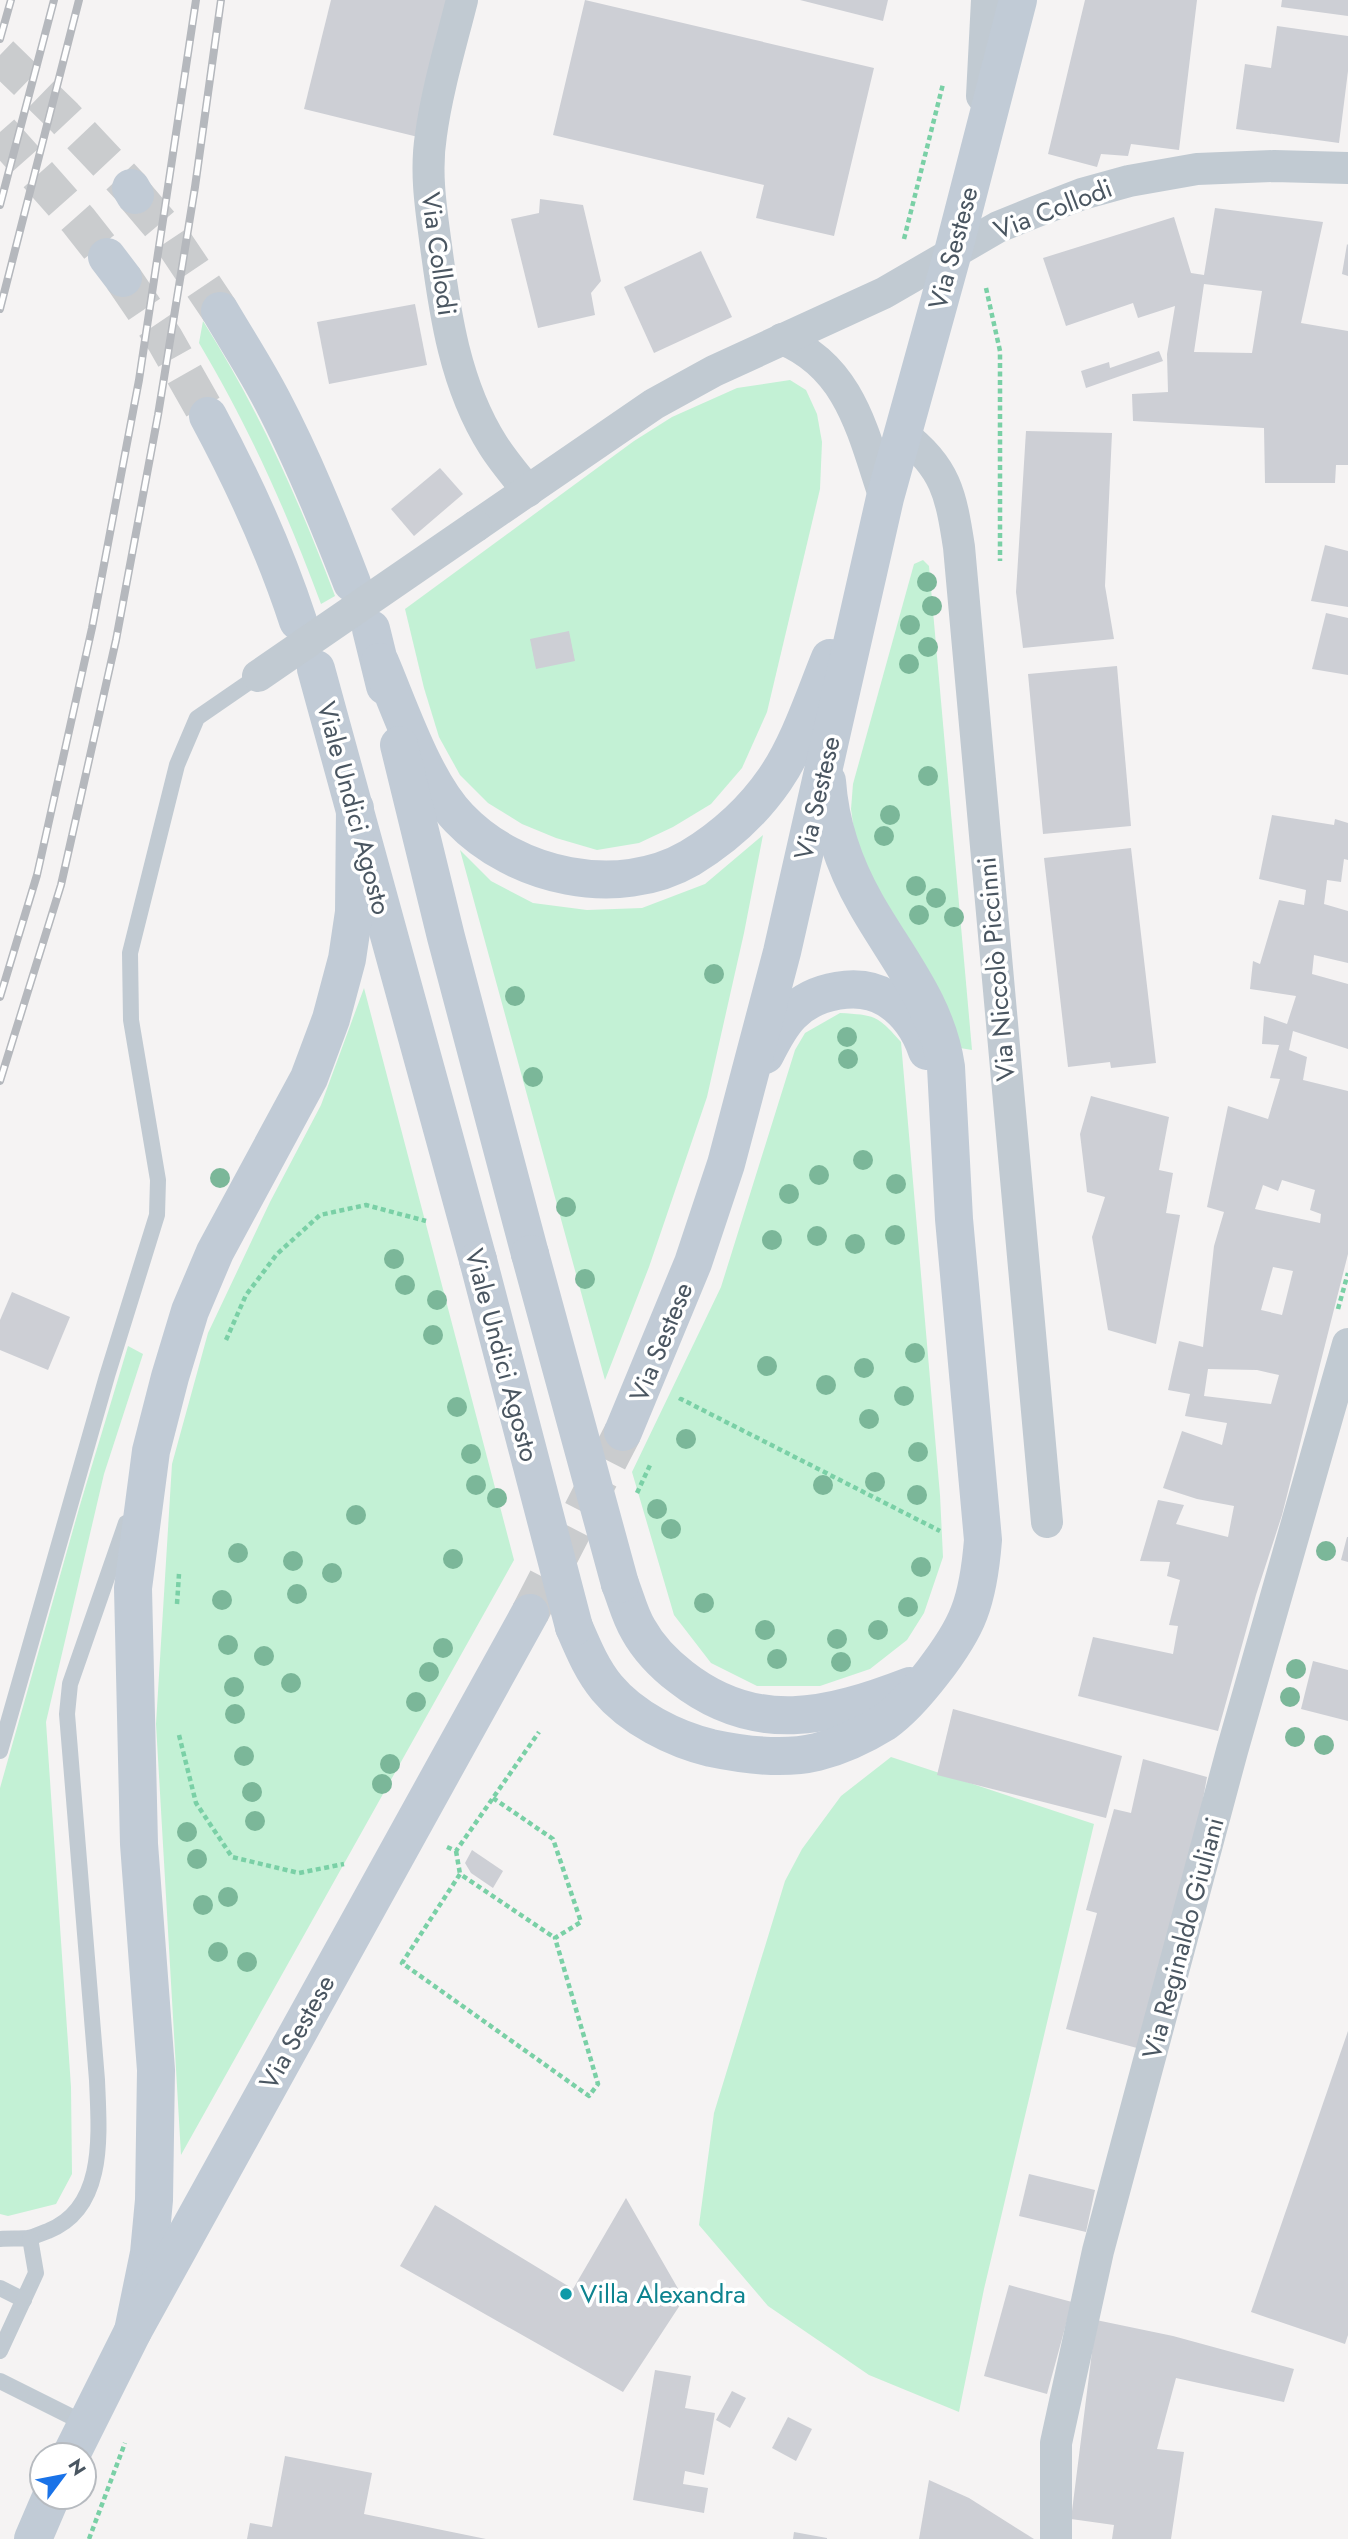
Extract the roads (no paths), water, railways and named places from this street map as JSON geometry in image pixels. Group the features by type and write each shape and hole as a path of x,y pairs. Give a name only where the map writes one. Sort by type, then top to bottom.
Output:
{"main road":[{"name":"Via Sestese","path":"623,1432 706,1230 742,1106 782,952 885,498 953,252 1018,0"},
{"path":"220,311 271,397 300,455 352,583"},
{"path":"208,416 283,576 298,621"},
{"name":"Viale Undici Agosto","path":"871,563 785,764 775,779 751,809 725,834 689,858 649,874 596,880 544,871 506,855 476,833 449,806 428,770 375,646 446,937 530,1254 620,1584 637,1628 664,1664 701,1693 731,1707 774,1714 835,1712 925,1680"},
{"name":"Viale Undici Agosto","path":"316,669 475,1251 573,1627 593,1669 609,1690 645,1719 691,1743 724,1751 771,1756 814,1753 843,1744 886,1721 944,1657 968,1615 981,1570 983,1540 942,1042 923,997 852,878 836,826 828,788 826,756"},
{"path":"132,2331 149,2253 154,2200 156,2070 139,1844 133,1588 151,1451 190,1311 215,1252 309,1078 331,1018 347,959 354,912 355,808"},
{"name":"Viale Undici Agosto","path":"742,1106 768,1049 792,1013 825,993 855,991 874,993 888,999 909,1017 923,1040 947,1116"},
{"name":"Via Sestese","path":"79,2440 132,2331 530,1613"},
{"path":"33,2539 45,2511"}],"street":[{"name":"Via Collodi","path":"462,0 433,120 429,149 429,190 440,275 452,343 472,402 491,443 528,491"},
{"name":"Via Sestese","path":"978,154 987,0"},
{"name":"Via Collodi","path":"258,676 654,404 714,371 884,293 998,227 1058,203 1153,176 1234,167 1348,168"},
{"path":"782,340 801,347 813,356 843,389 855,410 885,498"},
{"name":"Via Niccolò Piccinni","path":"902,434 930,457 940,474 948,492 957,538 1047,1522"},
{"name":"Via Reginaldo Giuliani","path":"1056,2539 1056,2443 1098,2251 1233,1751 1348,1344"}],"lane":[{"path":"0,1752 107,1376 157,1215 158,1180 131,1020 130,953 177,765 197,719 258,676"},
{"path":"0,2239 30,2238 61,2226 86,2200 96,2166 99,2123 97,2080 67,1714 71,1684 151,1451"},
{"path":"0,2351 36,2273 30,2238"},
{"path":"0,2288 23,2300"},
{"path":"0,2381 79,2440"}],"tunnel":[{"path":"0,55 131,188"},
{"path":"0,132 107,257"},
{"path":"135,195 169,235 220,311"},
{"path":"123,278 165,340 208,416"},
{"path":"530,1613 623,1432"}],"railway":[{"path":"0,39 11,0"},
{"path":"0,205 54,0"},
{"path":"0,309 79,0"},
{"path":"0,997 37,875 92,628 139,380 196,0"},
{"path":"0,1081 61,885 116,640 158,415 195,187 221,0"}],"place":[{"name":"Villa Alexandra","path":"566,2294"}]}
